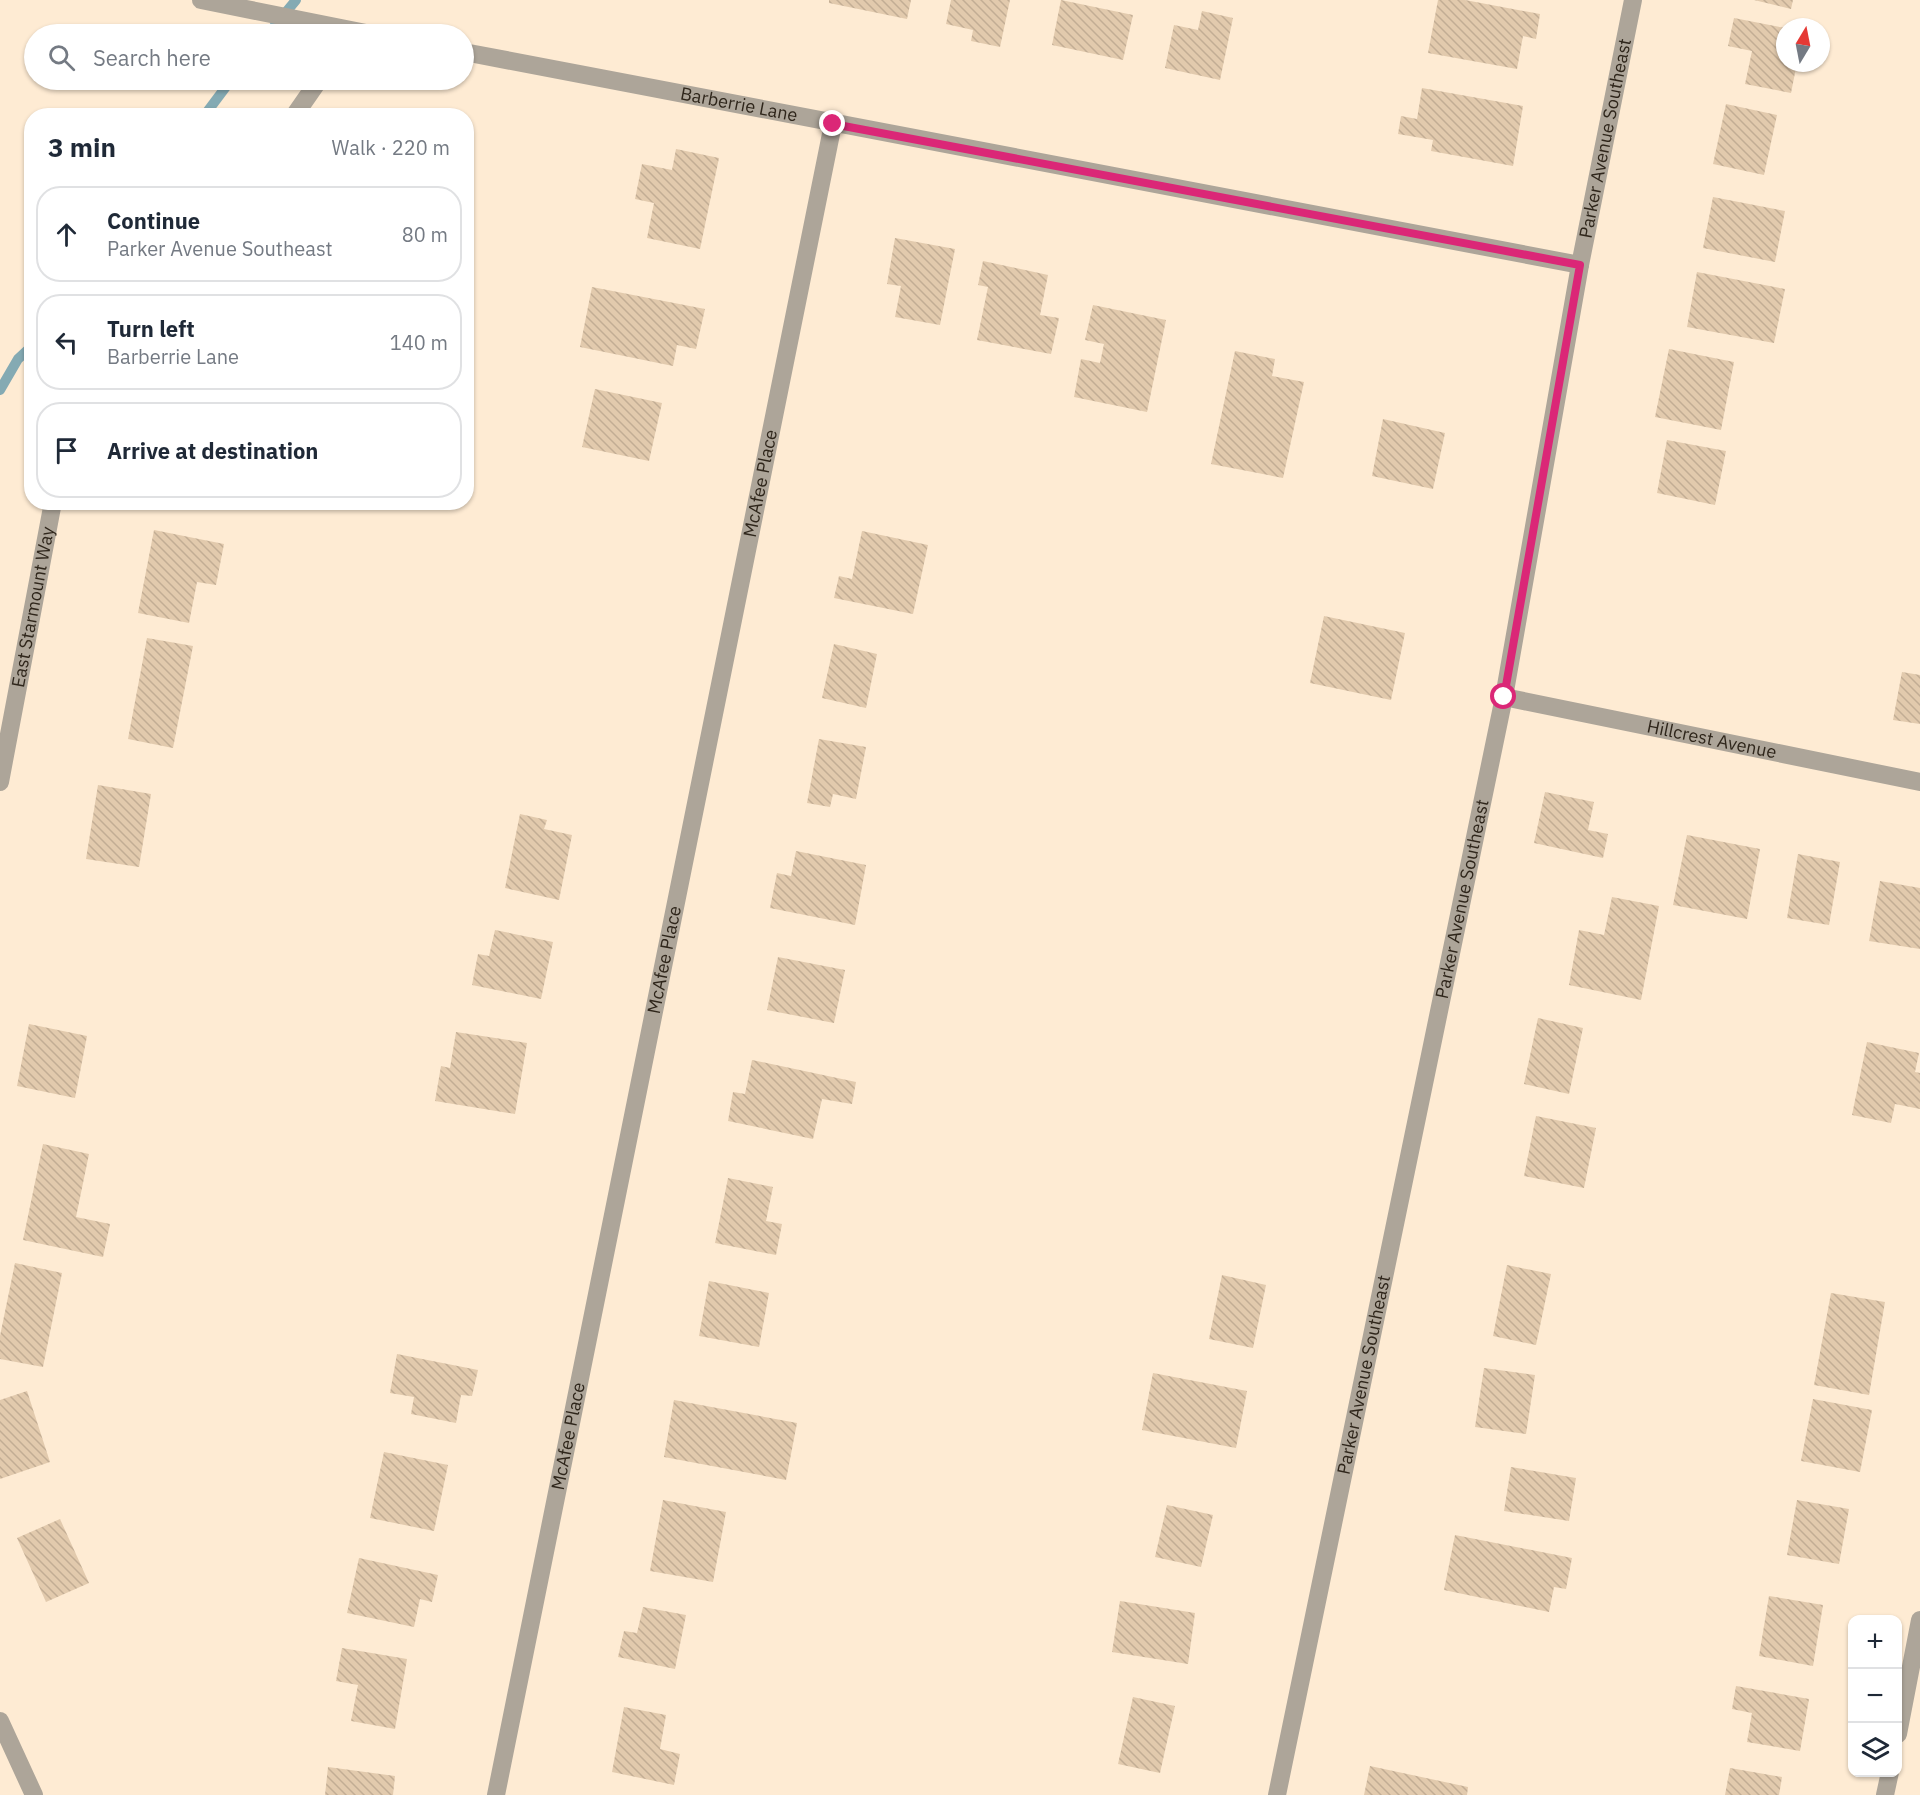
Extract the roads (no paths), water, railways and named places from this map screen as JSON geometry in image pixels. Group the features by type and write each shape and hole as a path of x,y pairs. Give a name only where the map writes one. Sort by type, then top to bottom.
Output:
{"street":[{"path":"201,0 309,24"},
{"name":"Parker Avenue Southeast","path":"1277,1795 1504,697 1580,265 1634,0"},
{"name":"Barberrie Lane","path":"474,54 1580,265"},
{"path":"300,108 312,90"},
{"name":"McAfee Place","path":"496,1795 833,124"},
{"name":"East Starmount Way","path":"0,782 51,510"},
{"name":"Hillcrest Avenue","path":"1504,697 1920,782"},
{"path":"1900,1723 1920,1620"},
{"path":"0,1721 34,1795"},
{"path":"1886,1795 1889,1777"}],"waterway":[{"path":"276,24 296,0"},
{"path":"210,108 224,90"},
{"path":"0,390 18,359 24,353"}]}
